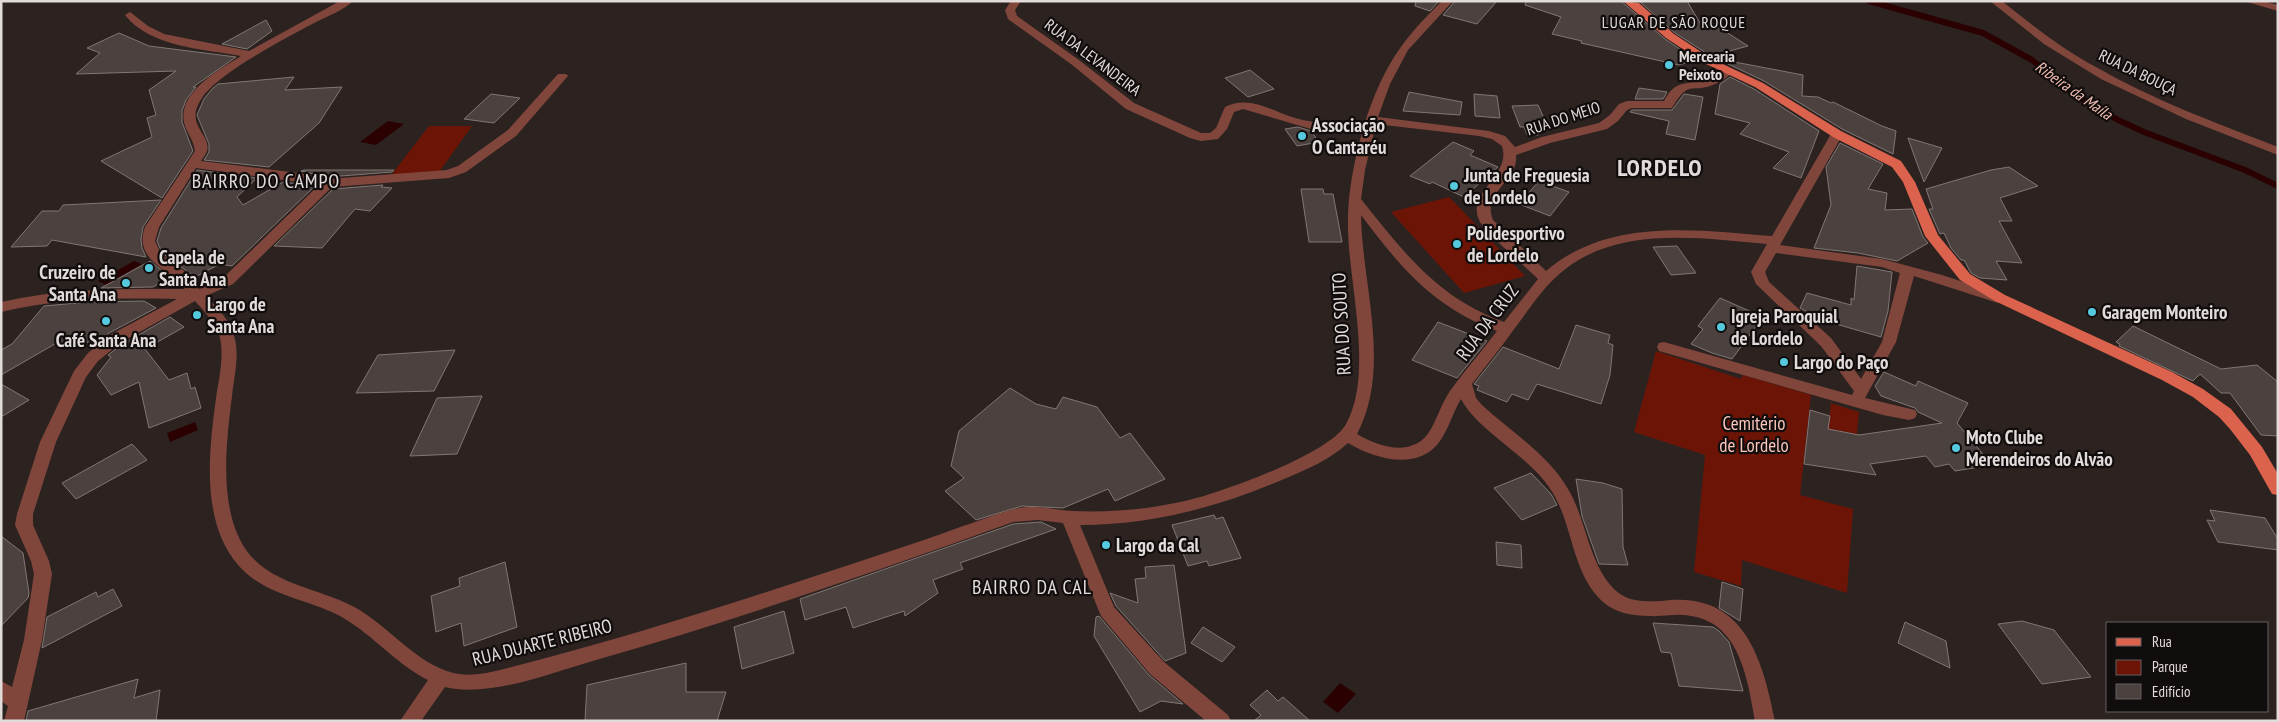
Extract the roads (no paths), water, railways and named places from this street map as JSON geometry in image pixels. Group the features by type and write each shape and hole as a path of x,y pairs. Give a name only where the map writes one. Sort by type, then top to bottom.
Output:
{"main road":[{"path":"1628,1 1670,36 1708,61 1759,85 1837,134 1897,164 1909,182 1928,228 1951,262 1972,282 2000,298 2167,376 2198,393 2236,425 2256,451 2278,489"}],"street":[{"path":"196,294 182,276 154,255 148,243 152,228 199,156 201,146 192,131 189,119 194,96 214,78 348,1"},
{"name":"RUA DA LEVANDEIRA","path":"1016,1 1010,10 1012,17 1080,66 1124,102 1201,137 1208,137 1218,133 1229,110 1242,105 1300,123 1323,126 1371,123"},
{"name":"RUA DO SOUTO","path":"1069,518 1131,516 1188,506 1232,492 1314,457 1331,448 1351,430 1360,409 1365,364 1354,222 1360,163 1371,123 1403,50 1448,1"},
{"name":"RUA DA BOUÇA","path":"1994,1 2033,30 2104,77 2195,118 2278,152"},
{"path":"2249,1 2278,8"},
{"path":"130,15 144,28 161,37 252,55"},
{"name":"RUA DO MEIO","path":"1510,153 1546,140 1603,126 1614,118 1623,107 1631,104 1668,105 1674,93 1684,86 1711,82 1728,71"},
{"path":"194,164 300,177 328,183 441,176 462,169 512,133 562,76"},
{"path":"1371,123 1494,136 1505,142 1510,153 1508,169 1485,198 1482,212 1487,222 1546,278"},
{"path":"1837,134 1758,272 1759,278 1826,342 1859,396"},
{"path":"16,712 33,640 43,574 40,560 24,526 25,514 48,442 79,375 93,357 127,332 196,294 220,286 236,275 328,183"},
{"path":"1355,199 1404,260 1436,291 1464,311 1507,329"},
{"name":"RUA DA CRUZ","path":"1347,435 1360,443 1381,451 1405,454 1414,452 1428,444 1439,431 1451,403 1546,278 1570,260 1623,238 1668,234 1774,245 1866,260 1908,270 2000,298"},
{"path":"1859,396 1889,342 1900,308 1908,270"},
{"path":"1,307 40,298 75,294 196,294"},
{"name":"RUA DUARTE RIBEIRO","path":"196,294 217,315 229,343 218,444 223,516 230,539 248,564 264,577 281,586 345,610 400,648 422,667 440,678 458,682 478,682 590,654 833,579 1000,520 1026,513 1038,512 1069,518"},
{"path":"1664,347 1859,396 1909,414"},
{"path":"1465,384 1470,400 1476,409 1540,466 1562,493 1594,576 1608,596 1616,602 1638,608 1695,609 1718,620 1738,636 1752,658 1765,721"},
{"path":"1069,518 1107,611 1157,668 1221,721"},
{"path":"410,721 440,678"},
{"path":"1,689 16,712"}],"waterway":[{"name":"Ribeira da Maíla","path":"1869,1 1983,33 2032,60 2077,96 2118,120 2144,132 2245,170 2278,186"}],"place":[{"name":"Mercearia Peixoto","path":"1669,65"},
{"name":"Associação O Cantaréu","path":"1302,136"},
{"name":"Junta de Freguesia de Lordelo","path":"1454,186"},
{"name":"Polidesportivo de Lordelo","path":"1457,244"},
{"name":"Capela de Santa Ana","path":"149,268"},
{"name":"Cruzeiro de Santa Ana","path":"126,283"},
{"name":"Garagem Monteiro","path":"2092,312"},
{"name":"Largo de Santa Ana","path":"197,315"},
{"name":"Café Santa Ana","path":"106,321"},
{"name":"Igreja Paroquial de Lordelo","path":"1721,327"},
{"name":"Largo do Paço","path":"1784,362"},
{"name":"Moto Clube Merendeiros do Alvão","path":"1956,448"},
{"name":"Largo da Cal","path":"1106,545"}],"district":[{"name":"LUGAR DE SÃO ROQUE","path":"1674,22"},
{"name":"LORDELO","path":"1660,168"},
{"name":"BAIRRO DO CAMPO","path":"266,181"},
{"name":"BAIRRO DA CAL","path":"1032,587"}],"park label":[{"name":"Cemitério de Lordelo","path":"1754,434"}]}
